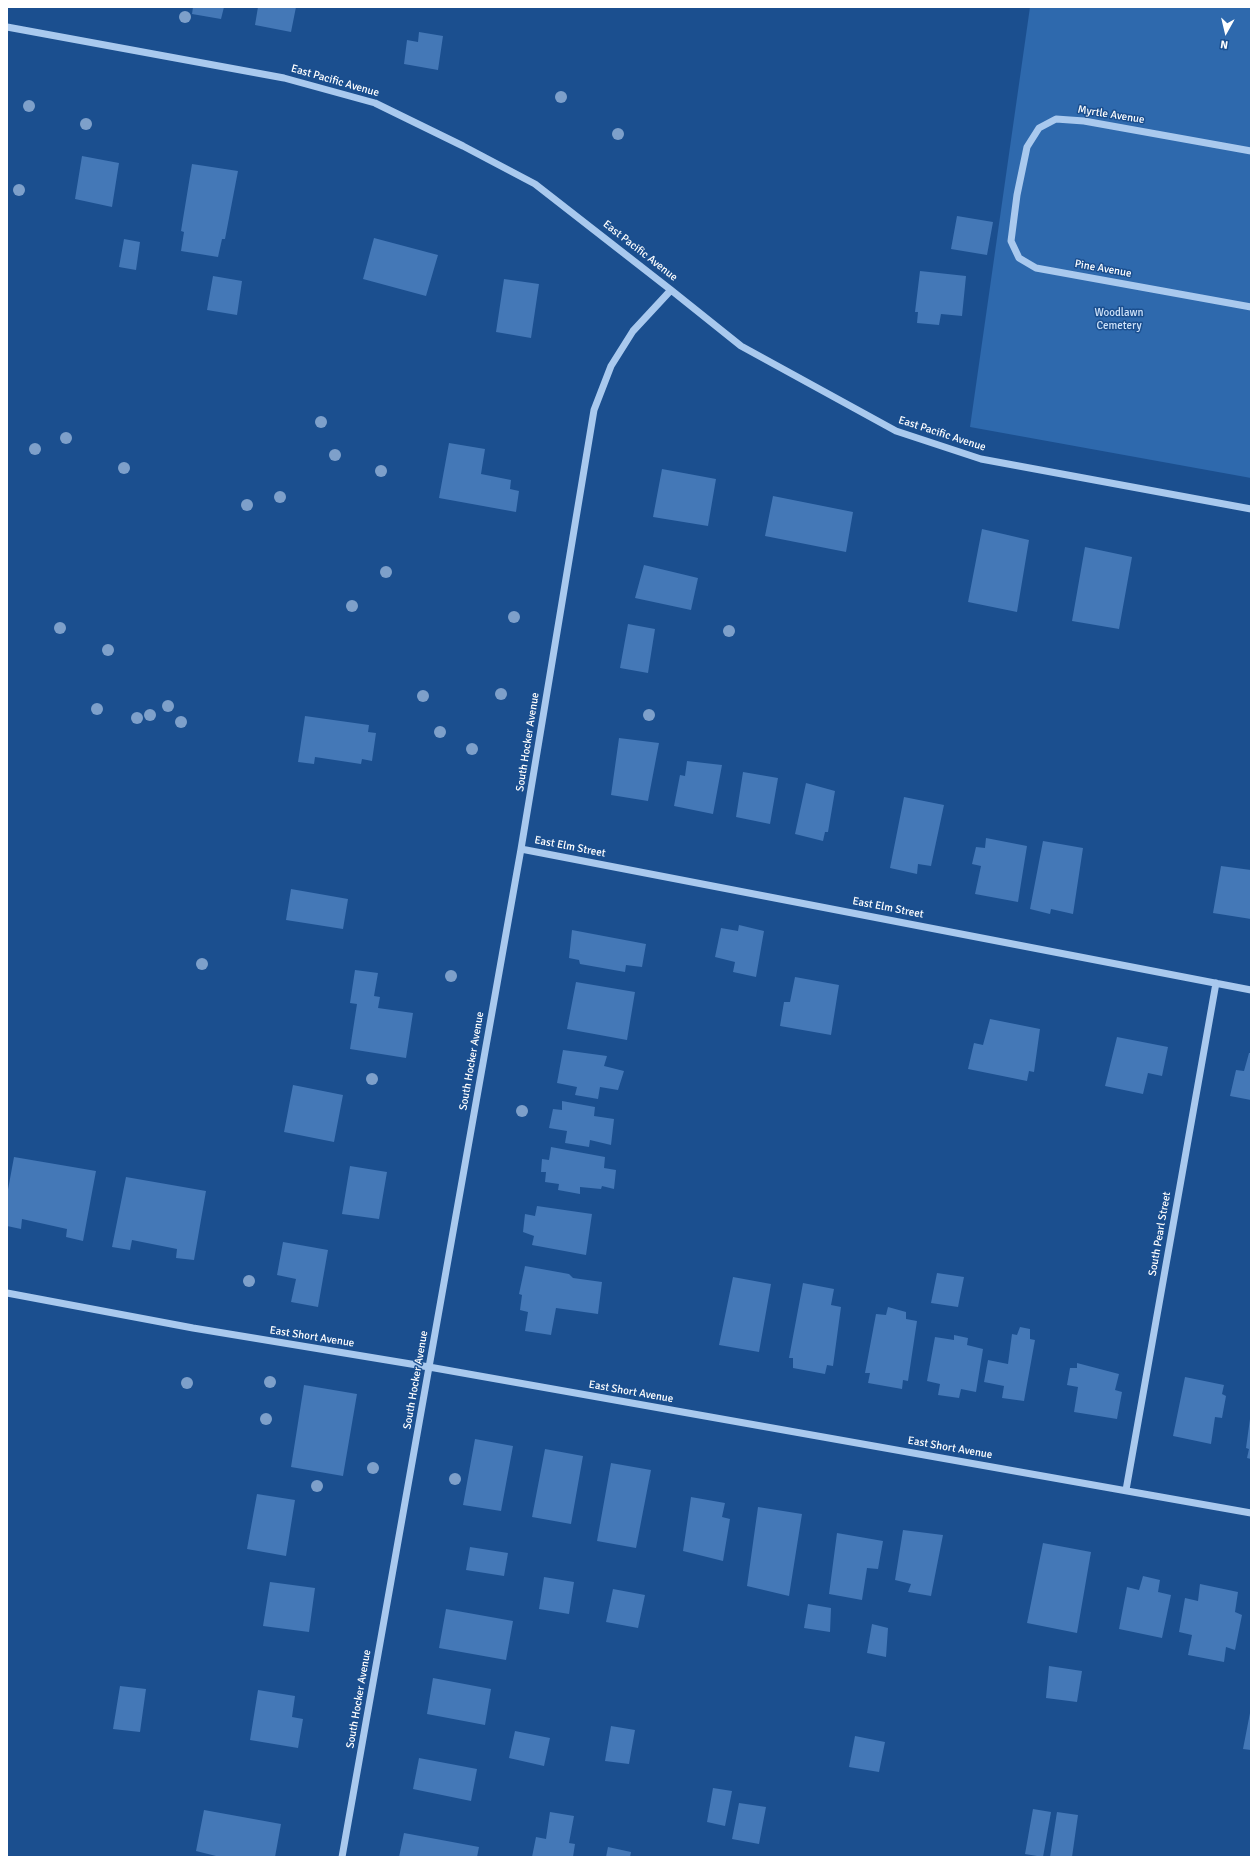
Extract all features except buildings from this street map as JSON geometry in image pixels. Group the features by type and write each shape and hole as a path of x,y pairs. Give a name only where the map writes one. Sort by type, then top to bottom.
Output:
{"street":[{"name":"East Pacific Avenue","path":"7,27 284,78 375,104 463,146 535,184 741,346 896,431 981,459 1251,509"},
{"name":"Myrtle Avenue","path":"1017,195 1027,147 1038,128 1056,119 1084,121 1251,151"},
{"name":"Pine Avenue","path":"1017,195 1011,241 1019,258 1036,268 1251,307"},
{"name":"South Hocker Avenue","path":"342,1857 521,849 594,410 611,366 633,331 671,290"},
{"name":"East Elm Street","path":"521,849 1251,990"},
{"name":"South Pearl Street","path":"1126,1490 1216,983"},
{"name":"East Short Avenue","path":"7,1293 194,1328 1251,1513"}],"green space":[{"name":"Woodlawn Cemetery","path":"1030,7 1251,7 1251,478 970,427"}]}
